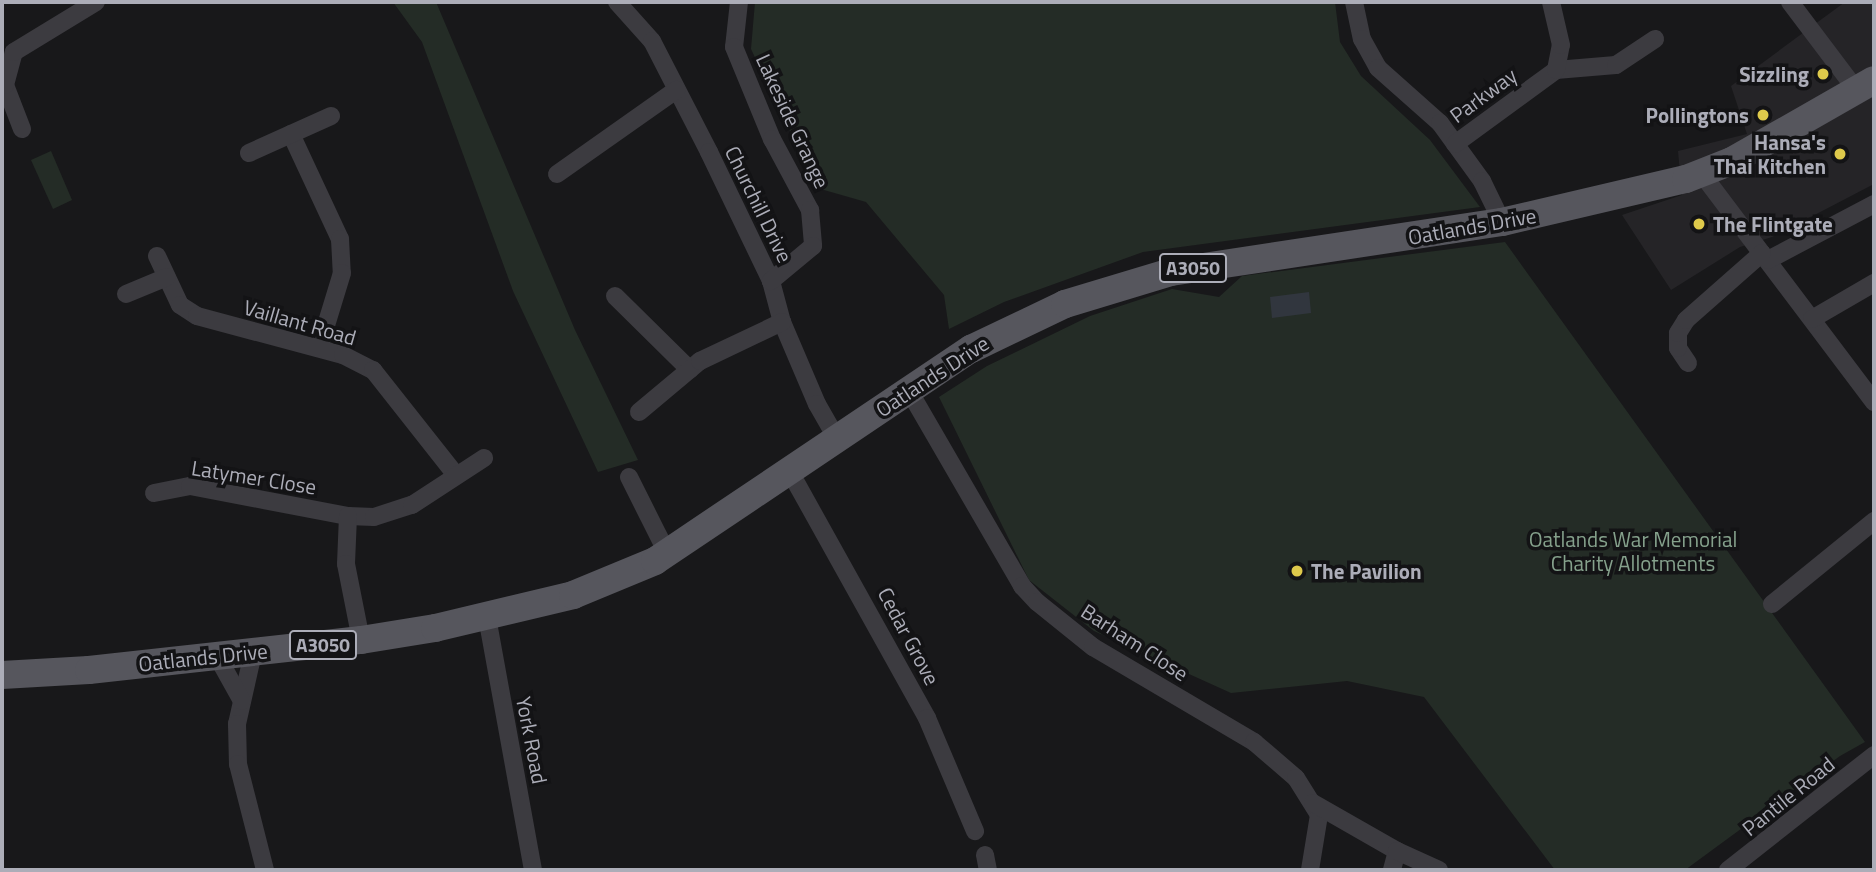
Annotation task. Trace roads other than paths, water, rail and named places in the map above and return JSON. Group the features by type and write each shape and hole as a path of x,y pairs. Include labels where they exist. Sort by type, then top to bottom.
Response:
{"main road":[{"name":"Oatlands Drive","path":"2,675 253,653 361,640 487,617 573,595 636,571 908,389 1003,331 1065,304 1131,282 1256,256 1502,222 1702,174 1866,85"}],"street":[{"path":"22,129 5,85 14,52 96,2"},
{"name":"Churchill Drive","path":"617,2 652,41 771,281 782,323 837,439"},
{"name":"Lakeside Grange","path":"739,2 734,47 772,139 810,210 813,246 771,281"},
{"path":"1354,2 1362,39 1378,68 1440,123 1455,144"},
{"path":"1551,2 1562,44 1556,71 1616,65 1655,39"},
{"path":"1790,2 1866,85"},
{"name":"Parkway","path":"1502,222 1482,181 1455,144 1556,71"},
{"path":"557,174 676,90"},
{"path":"249,153 331,116"},
{"path":"291,134 340,239 342,273 318,348"},
{"path":"1702,174 1874,402"},
{"path":"1688,363 1678,348 1678,333 1686,320 1765,257 1874,204"},
{"name":"Vaillant Road","path":"157,256 180,305 197,316 318,348 373,370 454,474"},
{"path":"126,294 167,277"},
{"path":"1812,319 1874,283"},
{"path":"615,296 690,370"},
{"path":"639,412 690,370 731,345 782,323"},
{"name":"Barham Close","path":"908,389 1021,586 1093,647 1254,742 1296,778 1313,803 1321,823 1310,870"},
{"path":"361,640 346,564 348,516 374,517 412,505 454,474 484,458"},
{"name":"Cedar Grove","path":"789,470 927,718 975,831"},
{"path":"629,477 667,552"},
{"name":"Latymer Close","path":"154,493 190,486 348,516"},
{"path":"1772,604 1874,521"},
{"name":"York Road","path":"487,617 533,870"},
{"path":"253,653 237,724 238,764 265,870"},
{"path":"217,656 242,701"},
{"name":"Pantile Road","path":"1728,870 1874,755"},
{"path":"1313,803 1439,870"},
{"path":"1392,870 1397,850"}],"place":[{"name":"Sizzling","path":"1823,74"},
{"name":"Pollingtons","path":"1763,115"},
{"name":"Hansa's Thai Kitchen","path":"1840,154"},
{"name":"The Flintgate","path":"1699,224"},
{"name":"The Pavilion","path":"1297,571"}],"park label":[{"name":"Oatlands War Memorial Charity Allotments","path":"1633,551"}]}
